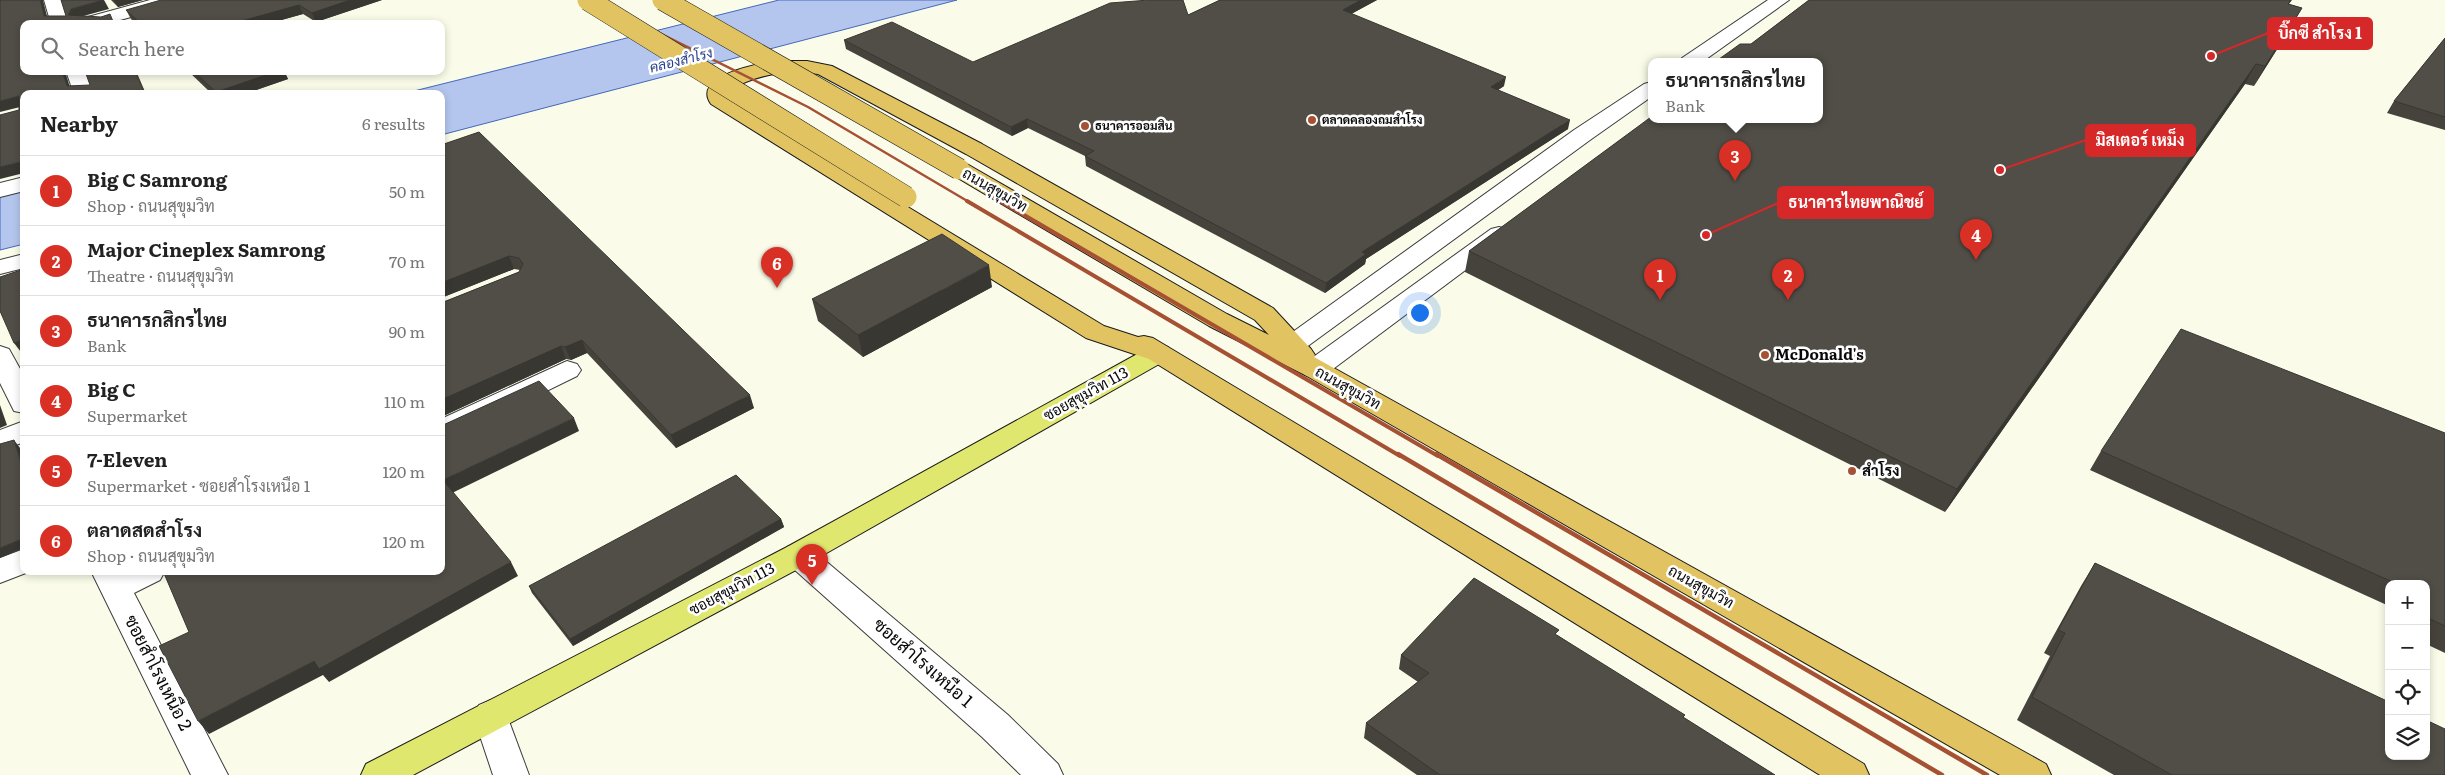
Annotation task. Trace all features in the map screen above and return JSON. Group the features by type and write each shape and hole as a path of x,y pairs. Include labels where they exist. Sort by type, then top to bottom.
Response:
{"highway":[{"path":"588,0 1159,353 1851,775"},
{"name":"ถนนสุขุมวิท","path":"663,0 1218,320 1315,369 2033,775"},
{"path":"1159,353 1095,332 718,100 719,87 748,73 762,70 810,66 824,70 974,148 1264,314 1315,369"}],"main road":[{"name":"ซอยสุขุมวิท 113","path":"379,775 798,554 1159,353"}],"street":[{"path":"53,0 60,20"},
{"path":"98,20 171,0"},
{"path":"1695,58 1780,0"},
{"path":"77,75 83,90"},
{"path":"1292,345 1574,141 1648,90"},
{"path":"0,190 20,185"},
{"path":"1315,369 1520,218"},
{"path":"0,267 20,261"},
{"path":"10,362 20,392"},
{"path":"445,429 567,370"},
{"path":"0,441 20,433"},
{"name":"ซอยสำโรงเหนือ 1","path":"798,554 995,726 1045,775"},
{"path":"0,571 20,563"},
{"path":"111,579 130,575"},
{"name":"ซอยสำโรงเหนือ 2","path":"111,579 210,775"},
{"path":"491,715 511,775"}],"water":[{"name":"คลองสำโรง","path":"779,0 957,0 445,134 445,90 418,90"},
{"path":"20,189 20,245 0,250 0,194"}],"building":[{"path":"0,0 40,0 44,16 66,16 61,0 103,0 71,9 68,15 101,17 110,14 112,20 20,20 20,75 63,75 67,86 90,85 86,75 137,75 143,90 20,90 20,162 0,167 0,115 19,110 19,96 0,101"},
{"path":"161,0 350,0 312,13 299,5 245,20 137,20 126,10"},
{"path":"1183,0 1188,15 1220,0 1361,0 1343,10 1506,77 1491,87 1570,120 1362,252 1366,254 1326,283 1085,156 1094,151 1027,119 1011,127 844,40 892,22 973,62 1110,3"},
{"path":"1809,0 2291,0 2288,4 2302,8 2265,66 2256,64 1957,489 1469,251 1648,119 1648,123 1823,123 1823,58 1721,58 1740,44 1751,44"},
{"path":"2445,38 2445,117 2394,101"},
{"path":"197,75 266,75 222,90 214,90"},
{"path":"479,132 750,395 671,435 582,340 565,347 561,346 445,398 445,301 519,272 523,264 519,258 509,256 445,281 445,144"},
{"path":"942,234 989,265 858,335 812,299"},
{"path":"20,270 20,341 14,343 0,311 0,277"},
{"path":"2181,329 2445,433 2445,626 2430,619 2430,580 2388,580 2101,451"},
{"path":"539,381 574,418 445,479 445,424"},
{"path":"14,440 20,459 20,540 0,548 0,444"},
{"path":"736,475 781,519 570,639 529,586"},
{"path":"445,482 511,562 319,669 314,661 198,721 159,646 189,632 165,575 445,575"},
{"path":"2095,563 2385,700 2385,760 2430,760 2430,722 2445,729 2445,775 2172,775 2032,697 2065,633 2058,630"},
{"path":"1474,578 1559,630 1555,634 1685,715 1683,717 1775,775 1440,775 1366,723 1429,673 1401,655"}],"railway":[{"path":"593,0 808,107 969,202"},
{"path":"682,0 779,68 1003,202"},
{"path":"967,201 1400,456"},
{"path":"1000,201 1438,456"},
{"path":"1398,454 1942,775"},
{"path":"1436,454 1987,775"}],"place":[{"name":"บิ๊กซี สำโรง 1","path":"2211,56"},
{"name":"ตลาดคลองถมสำโรง","path":"1312,120"},
{"name":"ธนาคารออมสิน","path":"1085,126"},
{"name":"มิสเตอร์ เหม็ง","path":"2000,170"},
{"name":"ธนาคารกสิกรไทย","path":"1735,181"},
{"name":"ธนาคารไทยพาณิชย์","path":"1706,235"},
{"name":"Big C","path":"1976,260"},
{"name":"ตลาดสดสำโรง","path":"777,288"},
{"name":"Big C Samrong","path":"1660,300"},
{"name":"Major Cineplex Samrong","path":"1788,300"},
{"name":"McDonald's","path":"1765,355"},
{"name":"สำโรง","path":"1852,471"},
{"name":"7-Eleven","path":"812,585"}]}
